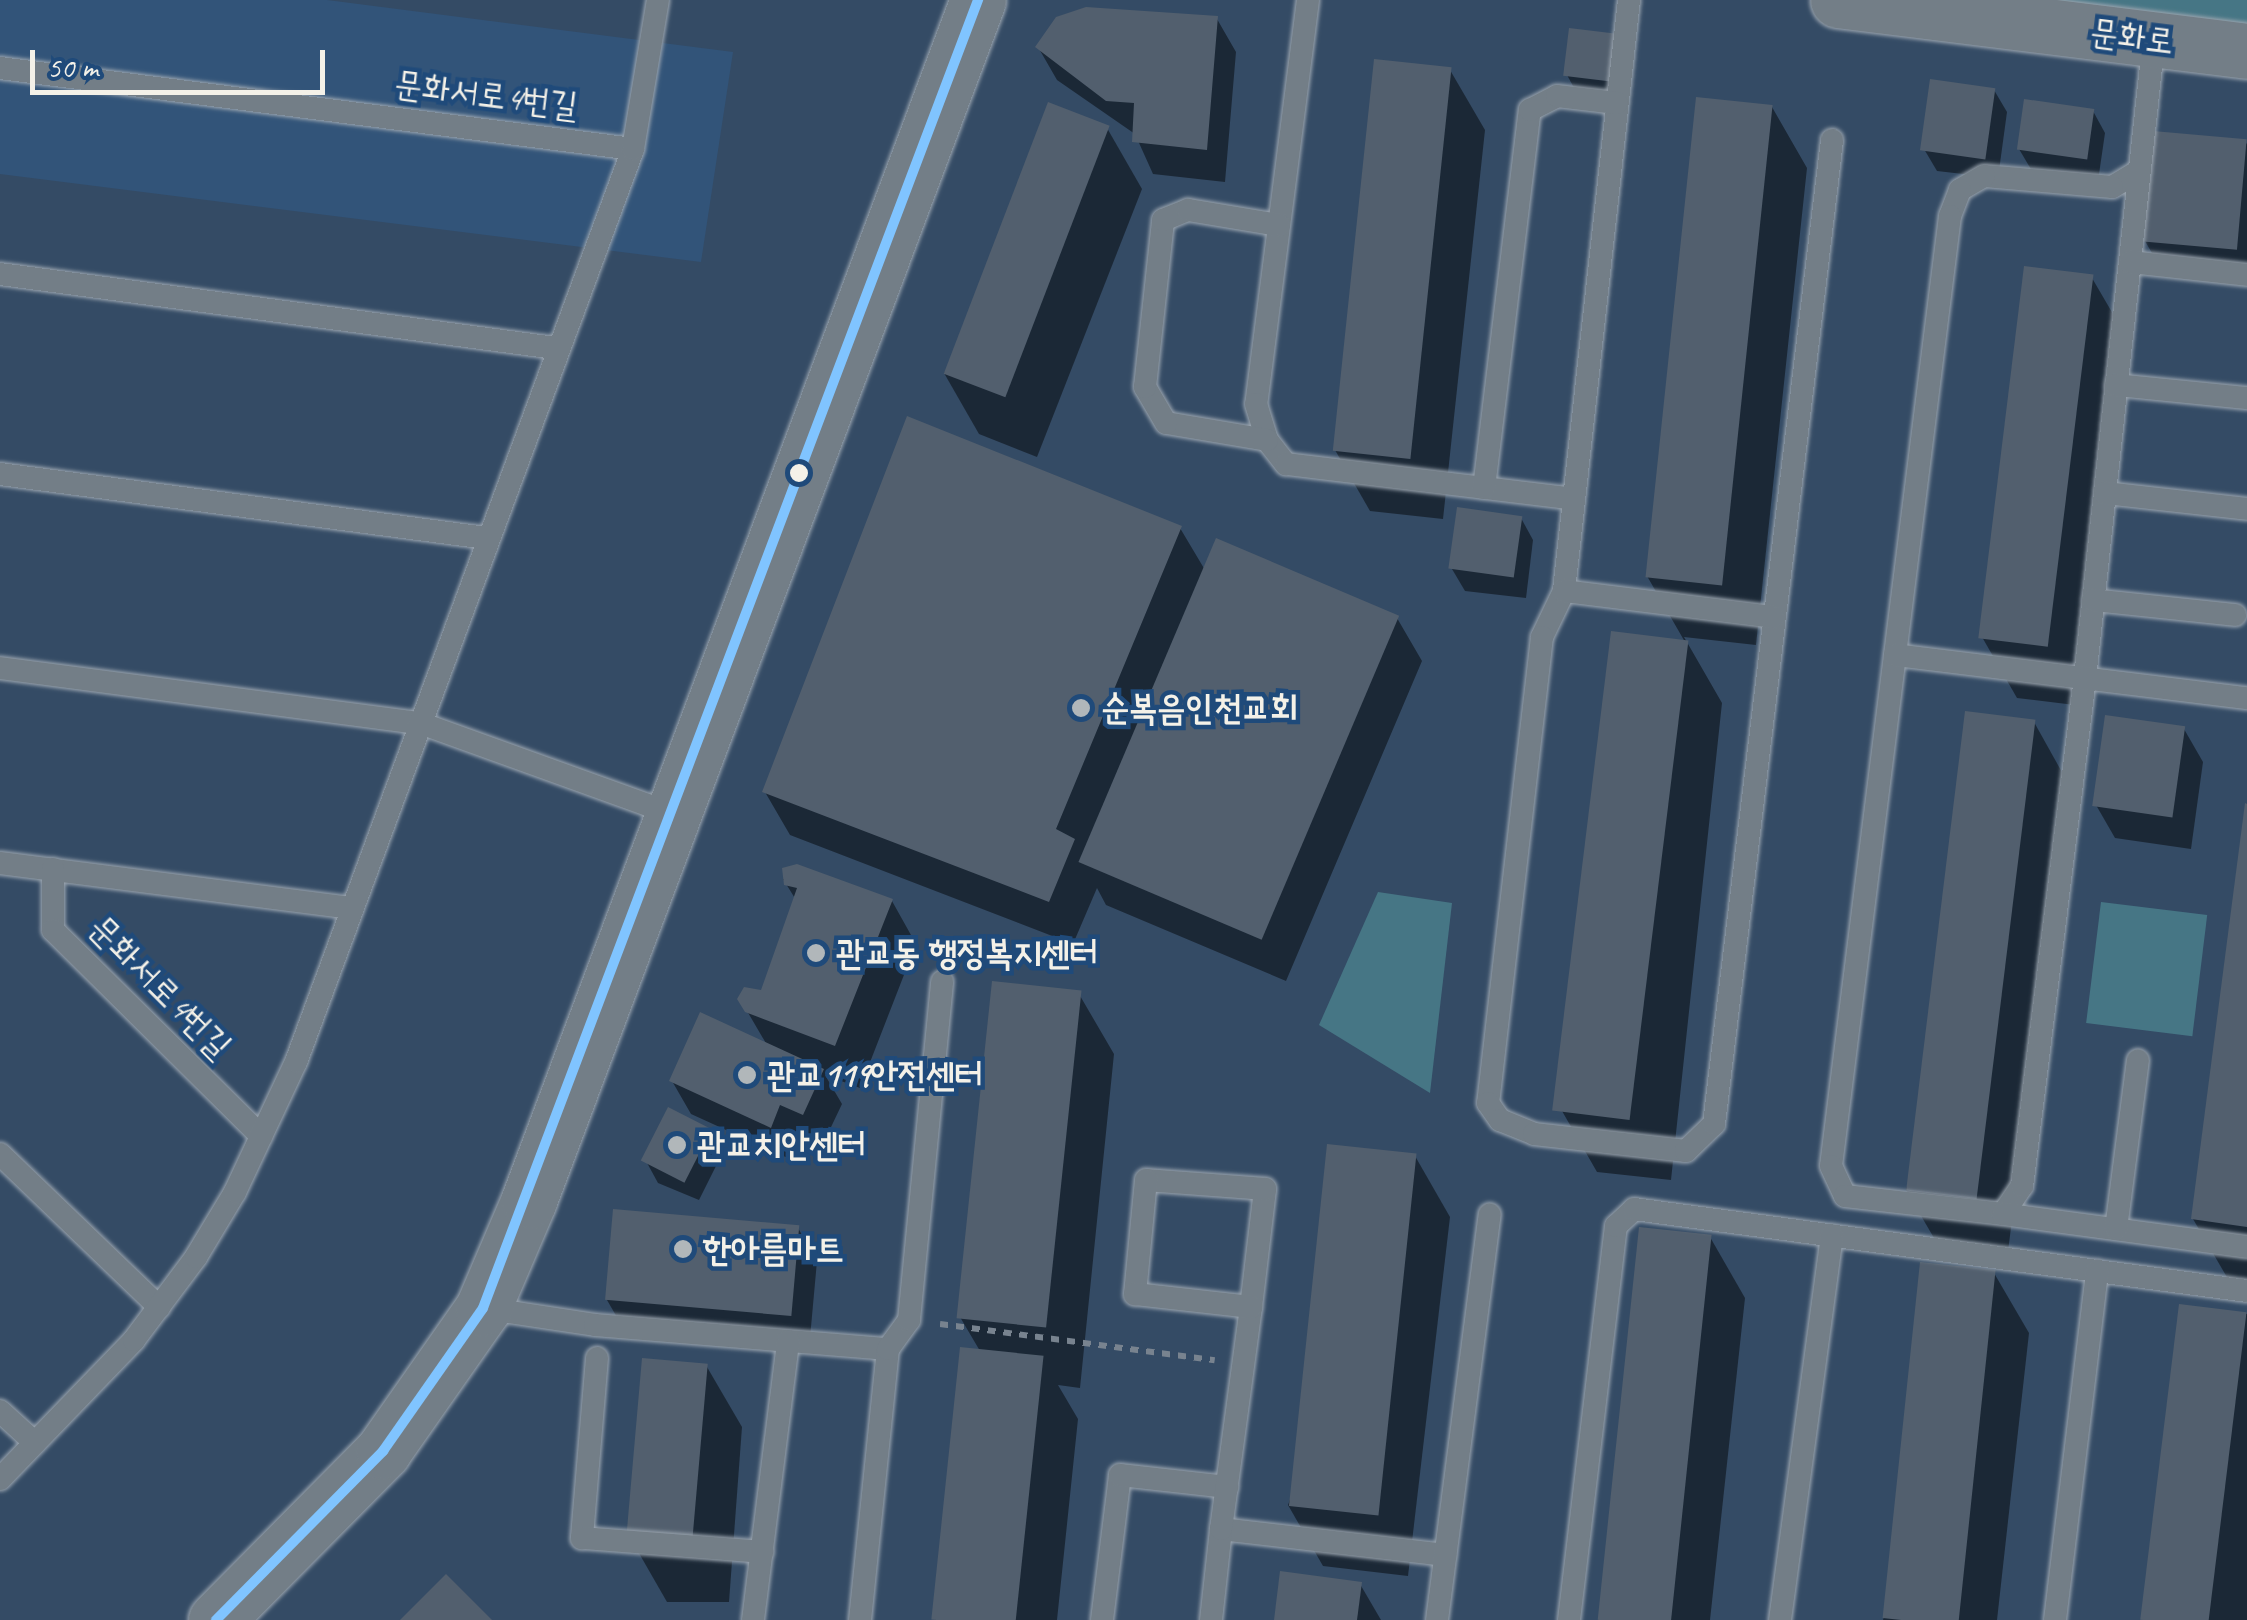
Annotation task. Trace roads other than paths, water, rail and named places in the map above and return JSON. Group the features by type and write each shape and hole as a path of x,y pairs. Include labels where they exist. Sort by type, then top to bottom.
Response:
{"main road":[{"path":"216,1620 383,1451 482,1308 673,814 978,0"},
{"name":"문화로","path":"1838,0 2247,51"}],"lane":[{"path":"0,1479 159,1306 235,1192 296,1062 555,348 633,149 658,0"},
{"path":"1308,0 1256,404 1266,440 1286,464 1574,499"},
{"path":"1629,0 1564,591 1542,637 1488,1103 1500,1120 1534,1134 1686,1151 1714,1124 1832,140"},
{"path":"2004,1214 2022,1186 2085,678 2154,40"},
{"name":"문화서로4번길","path":"0,68 633,149"},
{"path":"1484,488 1530,110 1557,96 1617,104"},
{"path":"2139,171 2112,188 1984,176 1960,190 1950,216 1831,1166 1845,1196 2247,1247"},
{"path":"1266,440 1166,424 1144,387 1163,220 1188,210 1280,225"},
{"path":"2130,262 2247,275"},
{"path":"0,274 555,348"},
{"path":"2116,384 2247,398"},
{"path":"0,474 487,538"},
{"path":"2105,493 2247,509"},
{"path":"1564,591 1773,617"},
{"path":"2093,600 2235,615"},
{"path":"1895,655 2247,698"},
{"path":"0,668 420,723 673,814"},
{"name":"문화서로4번길","path":"0,862 352,908"},
{"name":"문화서로4번길","path":"53,869 54,930 262,1136"},
{"path":"860,1620 888,1349 909,1320 942,982"},
{"path":"2116,1229 2138,1060"},
{"path":"0,1154 159,1306"},
{"path":"1212,1620 1226,1486 1251,1307 1265,1188 1146,1180 1135,1294 1251,1307"},
{"path":"1568,1620 1600,1342 1622,1214 1634,1208 2247,1292"},
{"path":"1437,1620 1490,1214"},
{"path":"1780,1620 1832,1236"},
{"path":"2055,1620 2097,1271"},
{"path":"482,1308 888,1349"},
{"path":"753,1620 788,1341"},
{"path":"597,1358 582,1538 762,1552"},
{"path":"0,1411 35,1443"},
{"path":"1102,1620 1120,1475 1226,1486"},
{"path":"1221,1529 1446,1555"}],"place":[{"name":"순복음인천교회","path":"1081,708"},
{"name":"관교동 행정복지센터","path":"816,953"},
{"name":"관교119안전센터","path":"747,1075"},
{"name":"관교치안센터","path":"677,1145"},
{"name":"한아름마트","path":"683,1249"}]}
